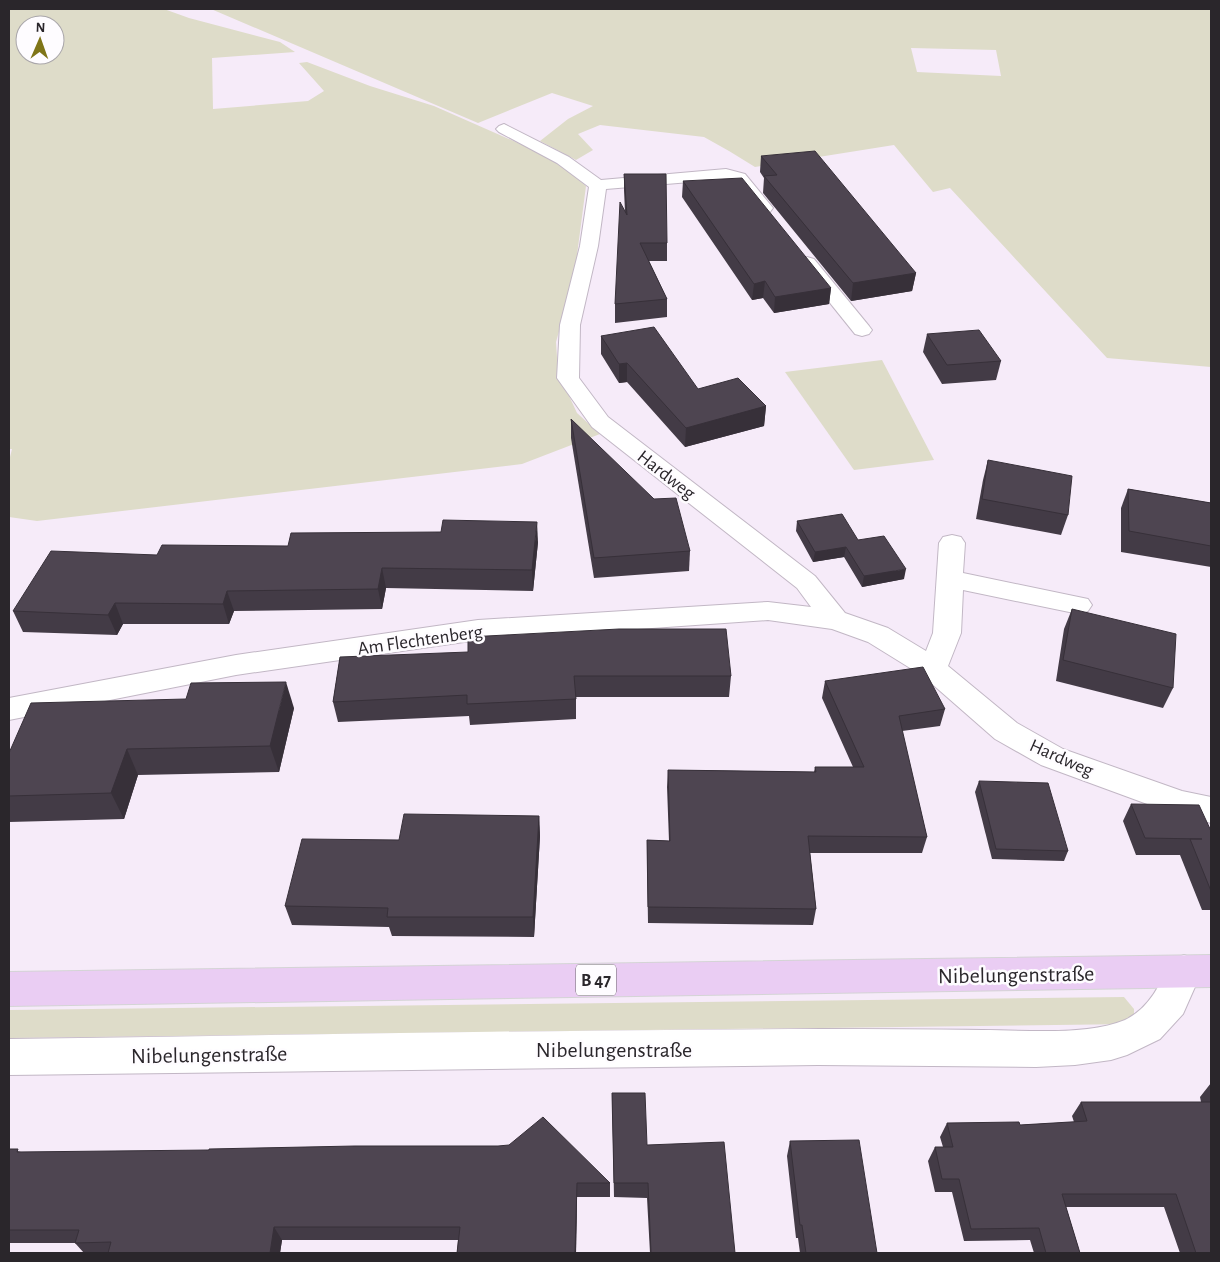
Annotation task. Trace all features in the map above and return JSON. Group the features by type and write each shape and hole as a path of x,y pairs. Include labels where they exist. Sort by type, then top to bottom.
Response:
{"main road":[{"name":"Nibelungenstraße","path":"9,989 1198,971"}],"street":[{"path":"504,129 564,160 598,185 726,174 739,177 776,223"},
{"name":"Hardweg","path":"598,185 589,246 570,325 568,378 600,422 806,582 835,620 878,636 933,670 1006,730 1052,757 1180,803 1211,810"},
{"path":"799,252 862,330"},
{"path":"933,670 947,633 952,542"},
{"path":"950,579 1079,605"},
{"name":"Am Flechtenberg","path":"9,709 236,665 478,630 768,612 835,620"},
{"name":"Nibelungenstraße","path":"9,1057 862,1047 1031,1049 1087,1046 1127,1037 1152,1024 1178,990 1198,971"}],"shaded area":[{"path":"9,9 164,9 189,18 280,42 295,52 212,58 213,109 308,101 324,91 299,63 307,62 370,86 434,106 550,157 586,186 574,278 556,342 558,372 577,413 600,434 522,464 37,521 9,517 9,461 12,449 9,449"},
{"path":"211,9 1211,9 1211,367 1107,358 950,188 933,192 894,145 755,167 704,137 600,125 578,134 593,150 576,160 540,141 568,119 593,106 552,93 478,123","holes":["911,48 996,50 1001,76 917,72"]},
{"path":"882,360 934,460 854,470 785,372"},
{"path":"1124,997 1134,1009 1134,1024 9,1038 9,1010"}],"building":[{"path":"815,151 916,273 853,283 764,176 777,175 761,156"},
{"path":"624,174 666,174 667,243 640,243 667,299 615,304 620,202 627,215"},
{"path":"742,178 831,288 775,297 765,281 754,284 683,181"},
{"path":"654,327 698,389 738,378 766,406 686,428 627,363 619,364 601,336"},
{"path":"979,330 1001,361 947,365 927,334"},
{"path":"571,419 654,499 676,498 690,551 594,558"},
{"path":"988,460 1072,476 1068,515 982,499"},
{"path":"1128,489 1211,503 1211,546 1129,531"},
{"path":"842,514 858,540 884,536 906,569 864,576 846,547 815,552 797,521"},
{"path":"443,520 537,522 532,570 382,568 378,589 227,591 223,604 115,603 108,615 13,611 51,551 157,555 162,545 288,546 291,533 441,532"},
{"path":"1072,609 1176,634 1173,688 1063,660"},
{"path":"619,629 726,629 731,676 574,676 576,699 467,704 467,695 333,702 340,657 468,652 468,637"},
{"path":"923,667 945,709 899,716 927,837 808,836 816,909 648,907 647,840 670,841 668,770 816,772 815,767 864,767 825,681"},
{"path":"286,682 270,746 127,749 111,793 9,796 9,753 31,703 186,699 191,683"},
{"path":"979,781 1048,783 1068,851 996,849"},
{"path":"1131,804 1199,805 1211,831 1211,891 1190,839 1202,839 1145,838"},
{"path":"404,814 539,816 533,917 387,917 388,908 285,906 302,839 399,840"},
{"path":"612,1093 645,1093 647,1145 724,1142 735,1253 651,1253 648,1183 614,1183"},
{"path":"1081,1102 1211,1102 1211,1253 1196,1253 1176,1194 1062,1194 1080,1253 1046,1253 1039,1228 971,1229 959,1179 942,1179 935,1147 953,1147 947,1123 1019,1122 1020,1125 1087,1121"},
{"path":"543,1117 610,1183 577,1183 575,1253 457,1253 460,1227 274,1227 270,1253 108,1253 111,1242 75,1243 79,1230 9,1230 9,1149 18,1149 17,1152 355,1146 498,1146 509,1145"},
{"path":"859,1140 877,1253 806,1253 802,1225 800,1225 790,1141"}]}
